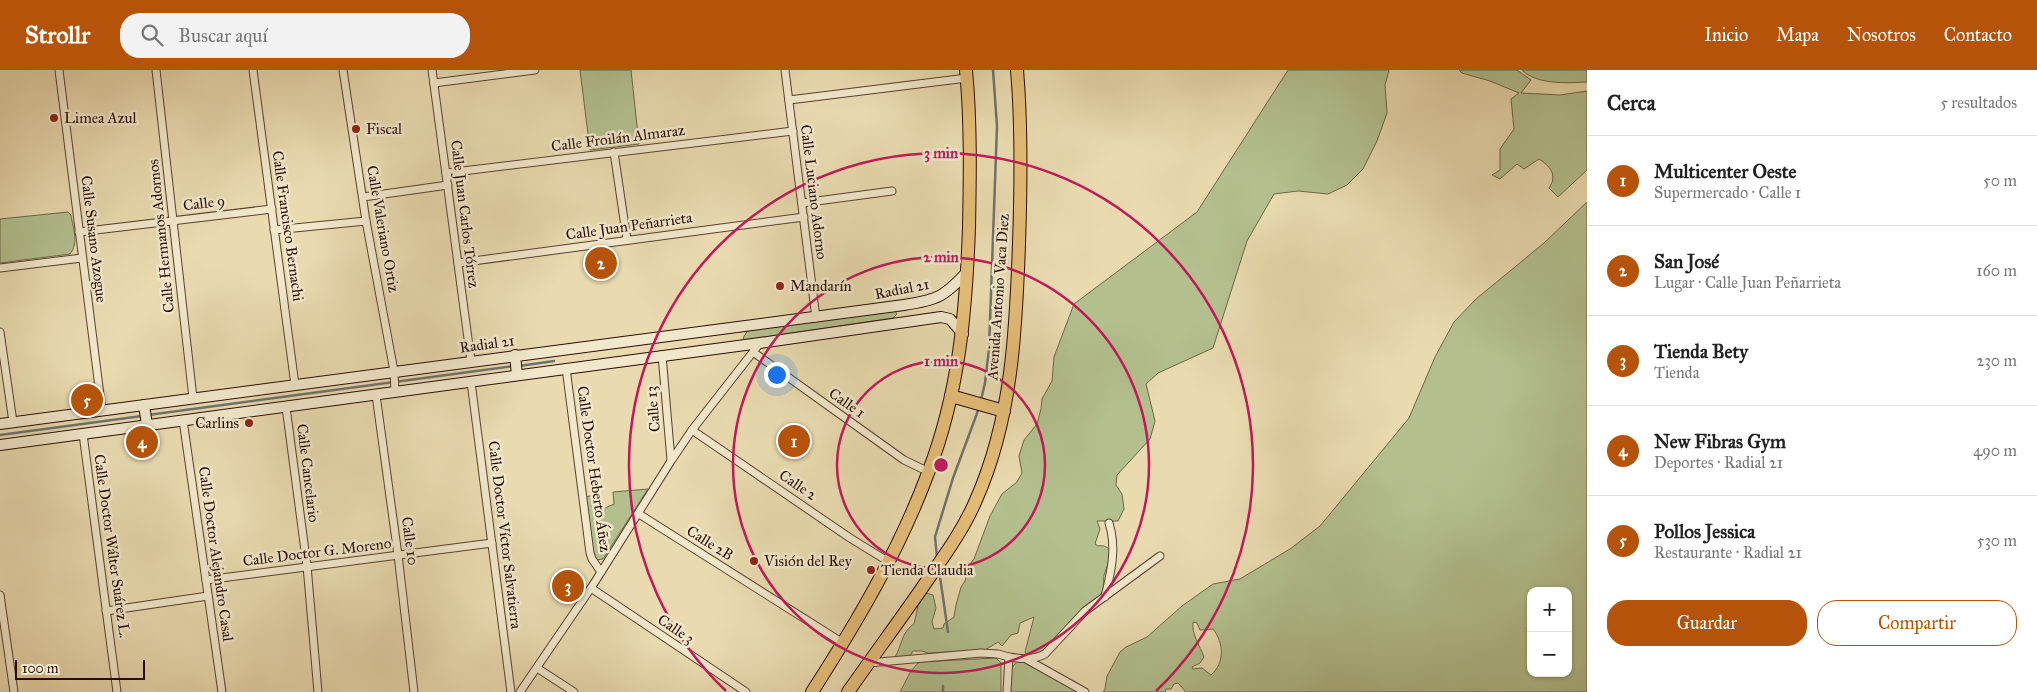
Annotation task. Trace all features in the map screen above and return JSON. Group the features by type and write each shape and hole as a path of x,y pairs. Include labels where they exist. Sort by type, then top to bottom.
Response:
{"highway":[{"name":"Avenida Antonio Vaca Diez","path":"848,692 958,536 976,500 992,456 1000,410 1013,357 1018,299 1021,150 1017,70"},
{"path":"812,692 843,643 889,562 929,472 951,396 962,334 967,272 970,174 967,74"},
{"path":"951,396 1000,410"}],"street":[{"name":"Calle Susano Azogue","path":"59,70 102,410"},
{"name":"Calle Hermanos Adornos","path":"156,70 193,398"},
{"name":"Calle Francisco Bernachi","path":"253,70 295,385"},
{"name":"Calle Valeriano Ortiz","path":"344,70 366,220 395,390"},
{"name":"Calle Juan Carlos Tórrez","path":"432,70 471,361"},
{"path":"434,83 534,70"},
{"name":"Calle Luciano Adorno","path":"785,70 816,318"},
{"path":"789,100 967,74"},
{"name":"Calle Froilán Almaraz","path":"446,173 793,131"},
{"path":"614,152 627,240"},
{"path":"363,197 448,185"},
{"path":"802,203 892,191"},
{"name":"Calle 9","path":"80,232 272,209"},
{"name":"Calle Juan Peñarrieta","path":"458,263 804,217"},
{"path":"274,230 366,220"},
{"path":"0,268 82,258"},
{"name":"Radial 21","path":"0,445 83,434 193,398 393,374 471,361 816,318 933,300 947,292 967,272"},
{"path":"904,305 905,321"},
{"name":"Radial 21","path":"0,424 102,410 184,420 376,395 395,390 471,382 517,373 760,343 941,316 950,319 962,334"},
{"path":"0,332 13,422"},
{"path":"520,692 591,588 671,460 760,343"},
{"name":"Calle 1","path":"753,352 904,460 929,472"},
{"name":"Calle 13","path":"662,356 671,460"},
{"path":"515,357 517,373"},
{"name":"Calle Doctor Heberto Áñez","path":"566,368 590,553 601,572"},
{"name":"Calle Doctor Víctor Salvatierra","path":"471,382 511,692"},
{"name":"Calle 10","path":"376,395 398,555 414,692"},
{"name":"Calle Cancelario","path":"286,407 306,566 318,692"},
{"name":"Calle Doctor Alejandro Casal","path":"184,420 222,692"},
{"name":"Calle 2","path":"692,430 850,538 889,562"},
{"name":"Calle Doctor Wálter Suárez L.","path":"83,434 116,692"},
{"name":"Calle 2B","path":"639,514 843,643"},
{"path":"1104,597 1113,553 1109,523"},
{"name":"Calle Doctor G. Moreno","path":"206,580 492,543"},
{"path":"868,663 927,656 981,653 1026,659 1037,658 1045,654 1086,611 1160,556"},
{"name":"Calle 3","path":"591,588 746,692"},
{"path":"0,595 14,692"},
{"path":"106,611 208,596"},
{"path":"1007,692 1009,657"},
{"path":"1026,659 1085,692"},
{"path":"537,668 574,692"}],"green space":[{"path":"580,70 631,70 639,144 590,150"},
{"path":"1288,70 1389,70 1385,85 1387,113 1377,141 1363,169 1347,185 1328,194 1298,191 1274,194 1247,241 1213,348 1158,373 1146,384 1155,421 1150,439 1117,475 1116,485 1122,494 1124,509 1118,521 1097,521 1100,529 1095,544 1110,550 1100,597 1083,608 1050,644 1034,654 1026,655 1025,652 1034,617 1020,623 1018,633 1011,635 1002,646 998,642 985,650 928,653 913,651 909,657 895,657 904,635 914,624 918,606 926,593 933,595 936,608 932,622 934,629 943,628 944,624 954,617 961,587 990,516 1002,494 1017,482 1022,473 1019,456 1024,440 1037,424 1042,399 1052,381 1054,357 1074,304 1197,212"},
{"path":"1459,70 1517,70 1531,80 1521,93 1560,95 1587,91 1587,170 1558,197 1549,188 1553,179 1552,171 1539,159 1524,169 1517,164 1500,179 1492,175 1500,170 1500,149 1514,129 1511,99 1519,93 1490,81 1462,73"},
{"path":"1522,70 1587,70 1587,82 1562,83 1544,81 1528,75"},
{"path":"1587,202 1587,692 1186,692 1178,683 1174,684 1171,689 1166,689 1165,692 1103,692 1107,676 1120,652 1126,647 1147,637 1182,606 1213,584 1240,579 1290,549 1320,526 1409,418 1435,357 1454,322 1476,299 1544,243","holes":["1193,622 1197,623 1200,630 1213,629 1221,647 1219,665 1211,675 1202,668 1193,669 1192,667 1200,663 1204,657 1193,626"]},
{"path":"68,212 71,215 75,235 73,250 70,254 0,263 0,219"},
{"path":"895,311 897,314 893,318 745,340 743,338 748,330"},
{"path":"648,489 603,559 594,559 585,497 595,495 598,507 605,508 614,504 613,492"},
{"path":"996,658 1001,663 1001,692 900,692 911,671 919,662"},
{"path":"1018,660 1025,662 1078,692 1010,692 1011,669"}],"waterway":[{"path":"981,400 989,349 997,126 993,70"},
{"path":"519,366 554,361"},
{"path":"148,415 514,366"},
{"path":"937,557 935,537 953,478 979,408"},
{"path":"0,435 142,416"},
{"path":"939,570 948,632"},
{"path":"943,686 943,692"}],"place":[{"name":"Limea Azul","path":"54,118"},
{"name":"Fiscal","path":"356,129"},
{"name":"San José","path":"601,263"},
{"name":"Mandarín","path":"780,286"},
{"name":"Pollos Jessica","path":"87,400"},
{"name":"Carlins","path":"249,423"},
{"name":"Multicenter Oeste","path":"794,441"},
{"name":"New Fibras Gym","path":"142,442"},
{"name":"Visión del Rey","path":"754,561"},
{"name":"Tienda Claudia","path":"871,570"},
{"name":"Tienda Bety","path":"568,586"}]}
